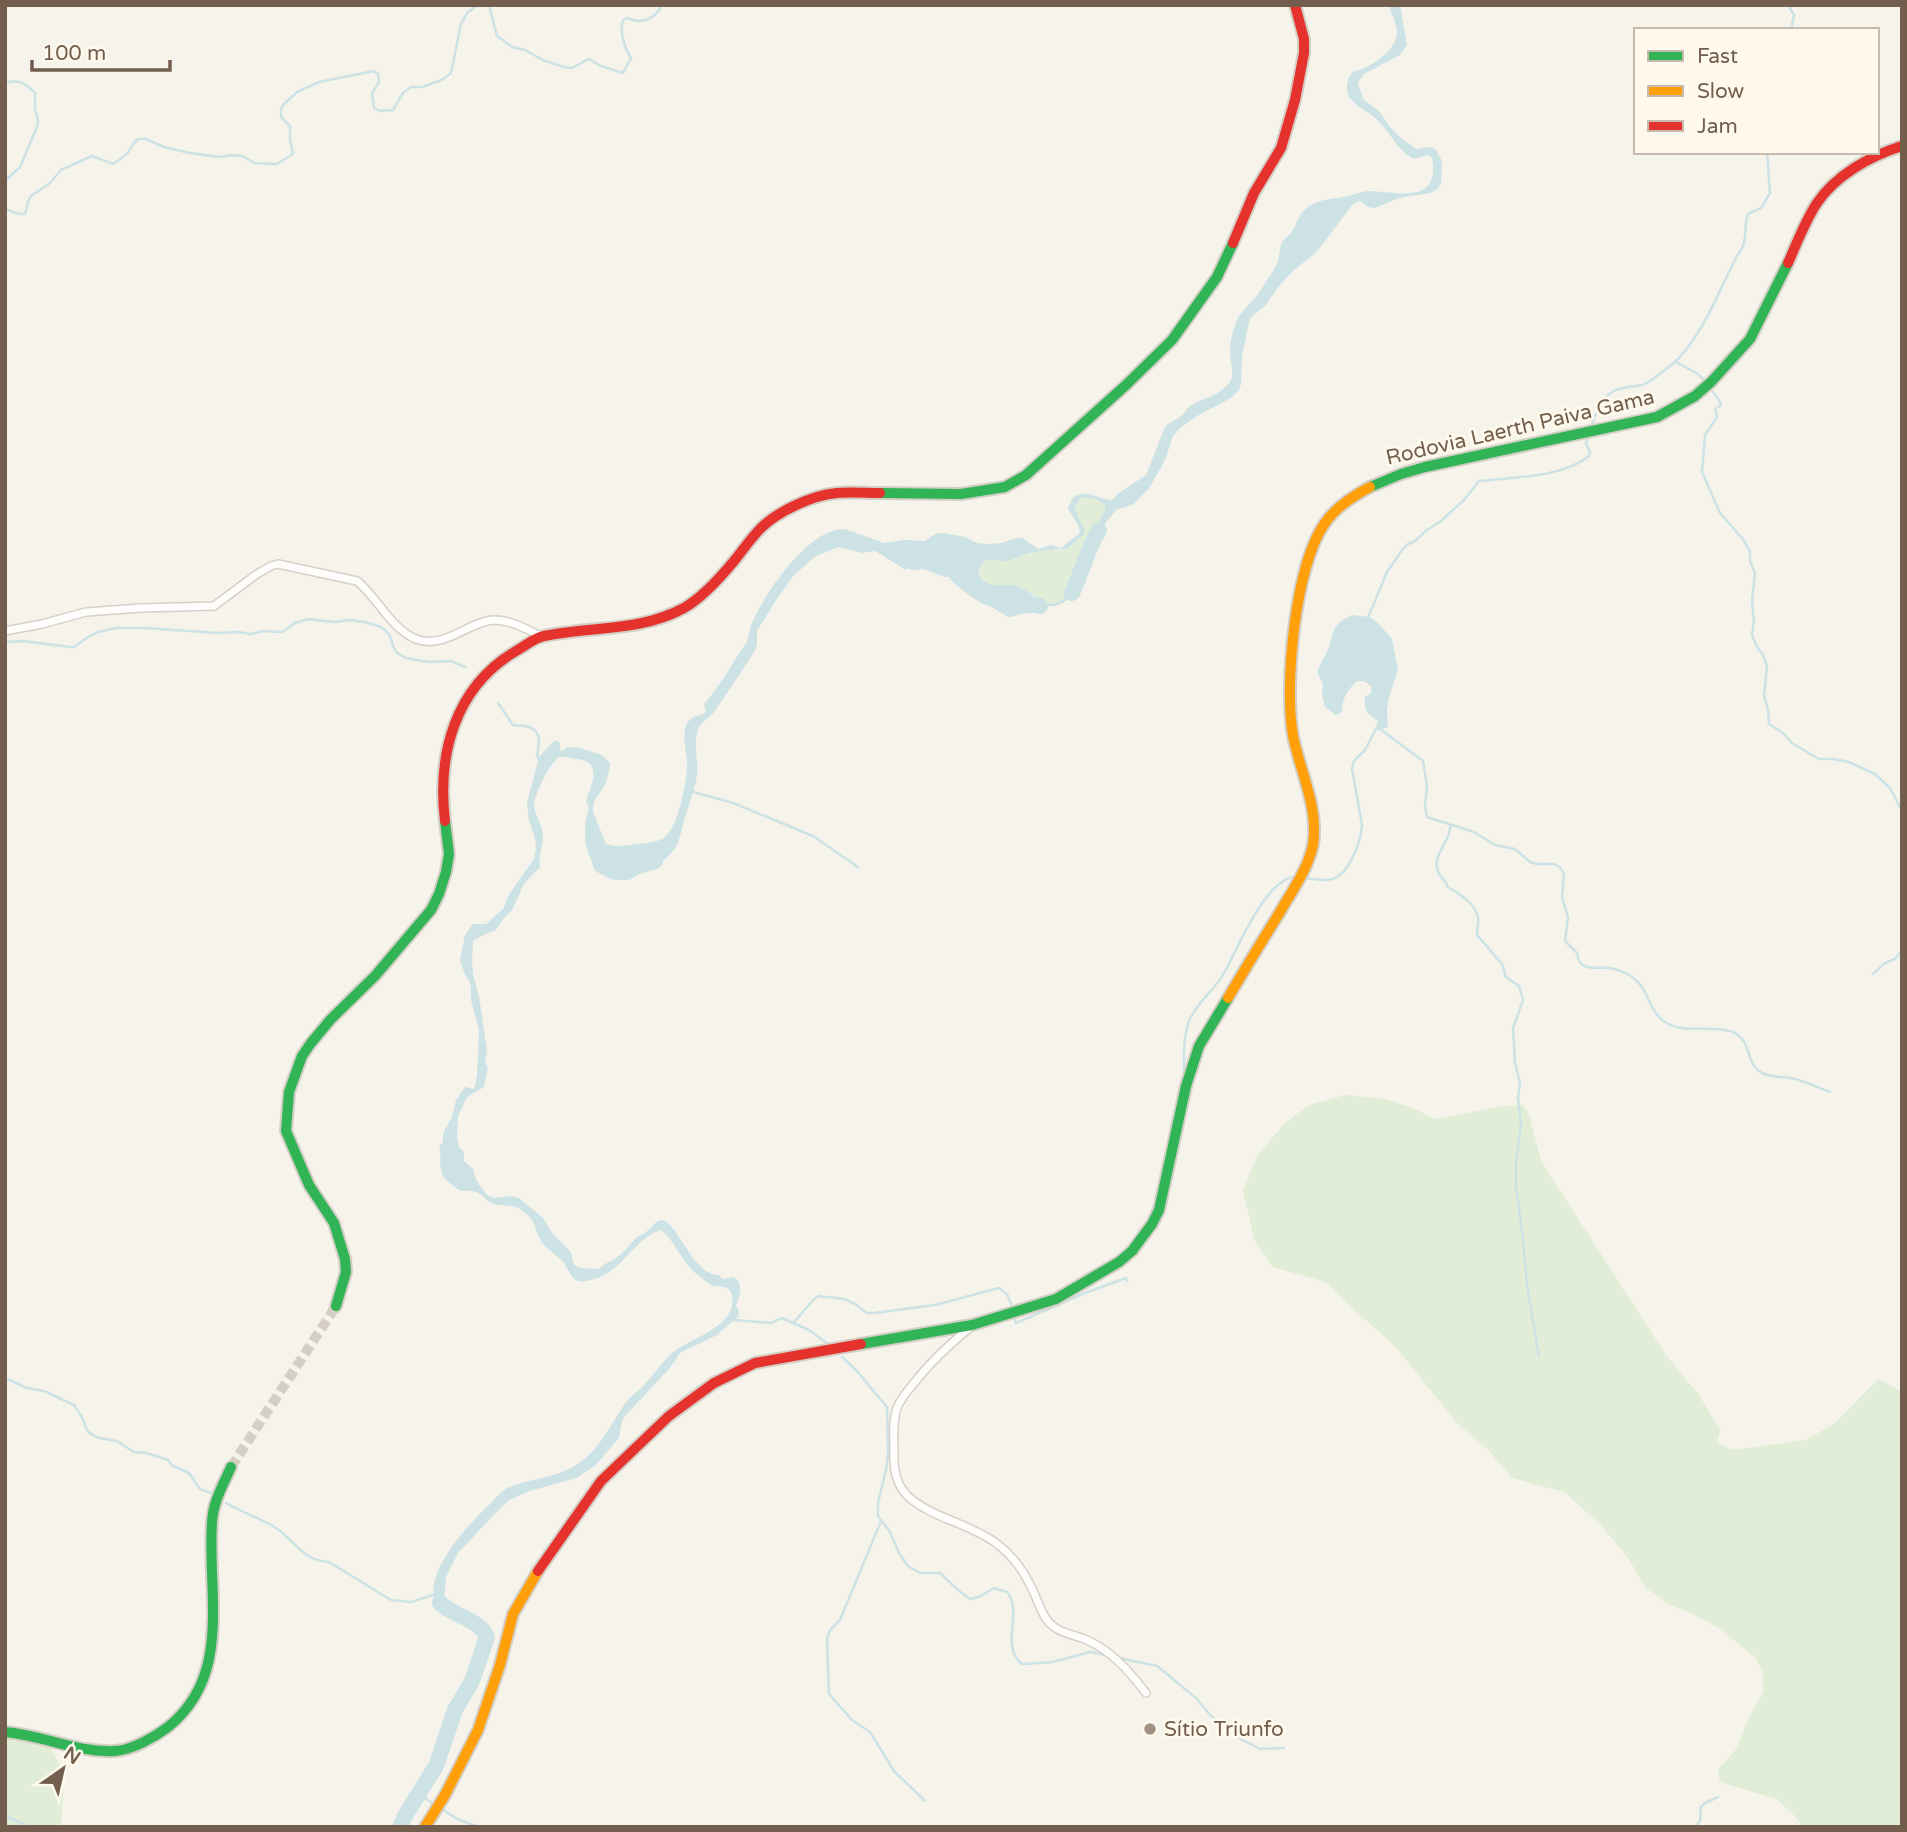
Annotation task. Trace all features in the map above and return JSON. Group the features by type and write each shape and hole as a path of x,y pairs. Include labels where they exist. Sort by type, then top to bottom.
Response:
{"main road":[{"path":"336,1306 346,1272 345,1259 334,1223 309,1185 286,1131 289,1092 302,1056 311,1043 390,959 431,910 443,882 450,854 442,796 449,738 456,719 484,675 509,655 541,636 640,625 684,608 698,599 726,571 768,522 807,500 836,493 961,494 1005,487 1026,475 1172,340 1217,278 1254,193 1280,148 1295,100 1304,39 1295,5"},
{"name":"Rodovia Laerth Paiva Gama","path":"1879,154 1902,146"},
{"name":"Rodovia Laerth Paiva Gama","path":"425,1827 457,1773 478,1730 500,1665 513,1614 529,1584 601,1481 669,1416 714,1383 755,1363 972,1325 1056,1298 1119,1262 1143,1237 1158,1210 1186,1086 1199,1046 1309,859 1313,814 1291,721 1291,670 1300,585 1312,546 1327,520 1338,508 1368,486 1389,477 1657,417 1686,402 1712,382 1750,339 1817,203 1857,165 1879,154"},
{"path":"5,1732 80,1749 119,1751 155,1737 174,1722 193,1700 208,1665 213,1643 212,1521 216,1501 231,1467"}],"street":[{"path":"5,631 86,612 214,606 257,574 278,564 357,581 398,627 419,640 439,640 492,620 517,625 541,636"},
{"path":"972,1325 932,1360 902,1398 897,1409 894,1419 893,1460 901,1489 923,1507 974,1529 998,1545 1021,1570 1050,1624 1103,1648 1119,1660 1146,1693"}],"green space":[{"path":"1080,499 1096,499 1105,505 1105,509 1089,538 1089,553 1083,570 1066,596 1059,601 1047,603 1018,586 994,585 983,580 980,570 985,560 1008,561 1029,553 1061,551 1077,541 1085,531 1074,507"},
{"path":"1345,1095 1386,1099 1435,1119 1523,1105 1529,1114 1541,1161 1666,1355 1699,1395 1721,1428 1717,1442 1732,1450 1806,1440 1835,1423 1878,1379 1902,1392 1902,1827 1803,1827 1776,1799 1720,1782 1718,1770 1736,1749 1763,1692 1763,1672 1756,1658 1720,1629 1670,1605 1646,1588 1628,1558 1600,1524 1564,1492 1512,1478 1489,1451 1457,1423 1394,1345 1326,1282 1272,1267 1254,1239 1243,1190 1257,1156 1284,1124 1309,1105"},
{"path":"5,1728 47,1743 57,1759 64,1780 61,1827 5,1827"}],"shaded area":[{"path":"1389,5 1400,5 1407,45 1400,55 1364,74 1358,85 1364,100 1380,112 1402,139 1416,149 1431,147 1436,150 1442,161 1441,184 1430,193 1399,198 1375,208 1360,201 1353,204 1319,249 1294,270 1265,306 1252,316 1242,356 1239,390 1231,398 1197,416 1173,436 1165,460 1150,487 1134,504 1116,510 1101,529 1092,545 1090,567 1070,598 1054,606 1018,605 1005,609 992,607 969,595 946,574 918,555 911,556 906,570 875,551 862,553 839,547 816,556 794,575 776,600 757,631 757,645 753,654 714,712 699,727 696,739 696,780 680,837 671,854 656,864 638,867 613,866 599,870 590,856 585,840 589,808 586,801 593,781 593,769 584,761 562,757 556,759 548,770 534,804 543,835 540,867 524,884 512,910 496,930 473,941 473,974 479,996 487,1051 485,1061 488,1068 484,1087 467,1097 458,1116 459,1147 464,1152 464,1161 473,1169 476,1180 487,1195 494,1198 519,1198 543,1218 553,1234 571,1252 574,1265 581,1268 599,1269 619,1256 656,1222 664,1221 671,1226 700,1266 723,1279 734,1277 737,1280 740,1287 736,1305 739,1316 717,1335 680,1353 669,1369 625,1416 619,1438 595,1466 576,1478 509,1500 490,1519 458,1553 446,1577 444,1600 458,1611 451,1616 445,1614 434,1601 433,1588 451,1548 471,1524 507,1488 562,1472 586,1458 599,1444 626,1402 667,1358 720,1324 728,1316 732,1306 729,1289 711,1285 692,1270 661,1230 642,1241 609,1272 598,1278 577,1281 563,1262 542,1243 533,1222 524,1212 513,1206 492,1203 474,1191 461,1191 443,1176 439,1146 443,1142 443,1133 452,1117 456,1100 465,1087 474,1089 477,1075 479,1030 471,1000 471,985 460,960 465,935 473,924 486,924 503,909 508,896 534,859 535,838 527,803 539,757 557,740 560,743 560,751 568,747 580,748 602,755 610,763 593,812 606,844 626,845 662,839 674,822 684,789 687,760 684,736 688,722 706,712 704,704 745,645 765,598 802,551 817,539 831,531 845,529 884,543 925,541 935,534 944,533 965,537 977,543 1002,543 1022,538 1039,549 1051,545 1061,548 1080,533 1068,509 1076,495 1087,494 1112,500 1146,475 1165,427 1189,407 1216,394 1230,382 1230,345 1237,320 1273,271 1282,243 1305,210 1318,202 1364,191 1414,192 1430,183 1433,173 1432,158 1427,155 1414,159 1408,155 1386,129 1353,101 1347,92 1352,72 1380,58 1395,40 1397,29","holes":["1080,499 1096,499 1105,505 1105,509 1089,539 1086,564 1066,596 1059,601 1047,603 1018,586 994,585 983,580 979,570 985,560 1008,561 1029,553 1067,549 1085,531 1074,507"]},
{"path":"1353,615 1369,617 1392,639 1398,670 1389,697 1388,727 1377,731 1378,721 1369,714 1365,705 1365,697 1371,693 1371,686 1364,681 1357,681 1346,695 1342,712 1336,715 1325,707 1323,684 1317,672 1336,627"}],"waterway":[{"path":"5,209 25,214 31,196 50,183 61,170 92,156 113,164 127,154 138,139 190,153 219,157 242,156 255,163 277,164 293,154 290,126 281,117 281,109 297,92 319,82 374,71 378,74 379,82 372,93 374,108 380,111 393,110 403,93 411,87 422,87 442,80 451,73 461,24 467,13 478,5"},
{"path":"489,5 497,36 512,47 564,67 572,68 589,59 623,73 631,58 623,40 623,20 627,18 643,21 656,14 662,5"},
{"path":"1788,5 1794,15 1791,28"},
{"path":"5,83 22,83 35,93 38,120 20,167 5,181"},
{"path":"1591,427 1602,402 1610,393 1642,385 1653,379 1679,358 1696,335 1743,246 1748,214 1761,208 1770,193 1767,154"},
{"path":"1676,362 1705,381"},
{"path":"1709,386 1721,403 1715,409 1717,417 1705,435 1702,472 1720,513 1750,551 1750,561 1755,573 1752,635 1767,666 1764,695 1769,724 1792,743 1819,759 1849,762 1875,774 1890,788 1902,811"},
{"path":"1367,620 1387,572 1403,549 1441,521 1465,499 1479,481 1565,469 1589,456 1586,444 1588,436"},
{"path":"1072,593 1099,530"},
{"path":"892,552 913,562 925,561 946,569"},
{"path":"991,597 1010,609 1040,606"},
{"path":"5,642 22,641 74,647 98,632 116,628 251,634 263,631 282,632 295,623 308,619 334,622 350,620 381,627 389,634 397,653 406,658 428,662 451,661 465,667"},
{"path":"498,703 513,725 531,728 537,733 537,755 540,762"},
{"path":"1303,878 1332,879 1344,871 1353,856 1362,825 1352,769 1354,761 1365,750 1378,725"},
{"path":"1380,729 1423,761 1427,787 1427,817 1474,832 1495,845 1515,849 1530,862 1560,867 1564,874 1562,897 1568,917 1565,941 1577,953 1581,964 1614,969 1633,978 1640,984 1654,1011 1673,1026 1733,1032 1743,1040 1759,1071 1771,1076 1795,1079 1830,1092"},
{"path":"690,791 733,803 813,836 858,867"},
{"path":"1450,824 1438,857 1438,871 1448,887 1477,912 1477,935 1502,964 1506,977 1519,986 1523,1000 1513,1028 1515,1063 1520,1083 1518,1098 1521,1125 1516,1187 1527,1285 1539,1356"},
{"path":"597,848 601,865 615,872 627,872 655,861"},
{"path":"1184,1075 1184,1048 1192,1014 1224,973 1263,901 1285,880 1296,877"},
{"path":"1873,974 1885,963 1895,959 1902,950"},
{"path":"1015,1320 1016,1323 1085,1293 1126,1278 1127,1281"},
{"path":"794,1322 819,1296 844,1299 867,1313 874,1313 935,1305 999,1288 1007,1294 1011,1304"},
{"path":"735,1320 771,1323 782,1318 809,1330 828,1344"},
{"path":"842,1357 887,1407 888,1454 878,1516 908,1566 920,1573 940,1573 970,1599 994,1588 1007,1592 1013,1609 1012,1648 1015,1657 1022,1664 1052,1662 1090,1652 1105,1655"},
{"path":"5,1378 27,1388 44,1391 74,1405 91,1434 117,1441 134,1452 168,1460 173,1466 189,1473 200,1489 211,1493"},
{"path":"226,1503 271,1525 304,1553 329,1562 391,1600 411,1602 433,1595"},
{"path":"881,1521 840,1620 830,1630 827,1638 829,1694 852,1720 870,1732 894,1771 925,1801"},
{"path":"400,1827 436,1766 455,1710 472,1681 487,1637 478,1626 440,1603"},
{"path":"1119,1658 1157,1666 1196,1698 1212,1717 1235,1736 1260,1749 1284,1748"},
{"path":"418,1794 431,1802"},
{"path":"1695,1827 1700,1821 1701,1807 1718,1797"},
{"path":"442,1809 457,1819 479,1827"},
{"path":"5,1816 30,1827"}],"tunnel":[{"path":"231,1467 336,1306"}],"traffic: fast":[{"path":"880,493 961,494 1005,487 1026,475 1172,340 1217,277 1233,243"},
{"path":"1370,487 1425,467 1657,417 1695,396 1750,339 1788,263"},
{"path":"336,1306 346,1272 345,1259 334,1223 309,1185 286,1131 289,1092 302,1056 311,1043 331,1019 375,976 431,910 439,894 449,854 445,821"},
{"path":"861,1344 972,1325 1056,1299 1119,1262 1132,1251 1159,1210 1186,1086 1199,1046 1228,998"},
{"path":"5,1732 73,1747 115,1751 129,1748 163,1731 188,1706 202,1683 209,1658 213,1604 213,1515 231,1467"}],"traffic: slow":[{"path":"1228,998 1304,871 1311,854 1313,817 1293,736 1291,714 1294,626 1306,567 1325,523 1345,502 1370,487"},
{"path":"425,1827 445,1795 478,1730 500,1665 513,1614 538,1571"}],"traffic: jam":[{"path":"1233,243 1254,193 1281,148 1295,100 1304,53 1304,39 1295,5"},
{"path":"1788,263 1809,217 1825,193 1855,168 1902,146"},
{"path":"445,821 444,771 455,724 478,683 495,666 540,637 633,625 667,616 691,604 704,593 761,528 786,510 828,494 880,493"},
{"path":"538,1571 601,1481 669,1416 714,1383 755,1363 861,1344"}],"place":[{"name":"Sítio Triunfo","path":"1150,1729"}]}
